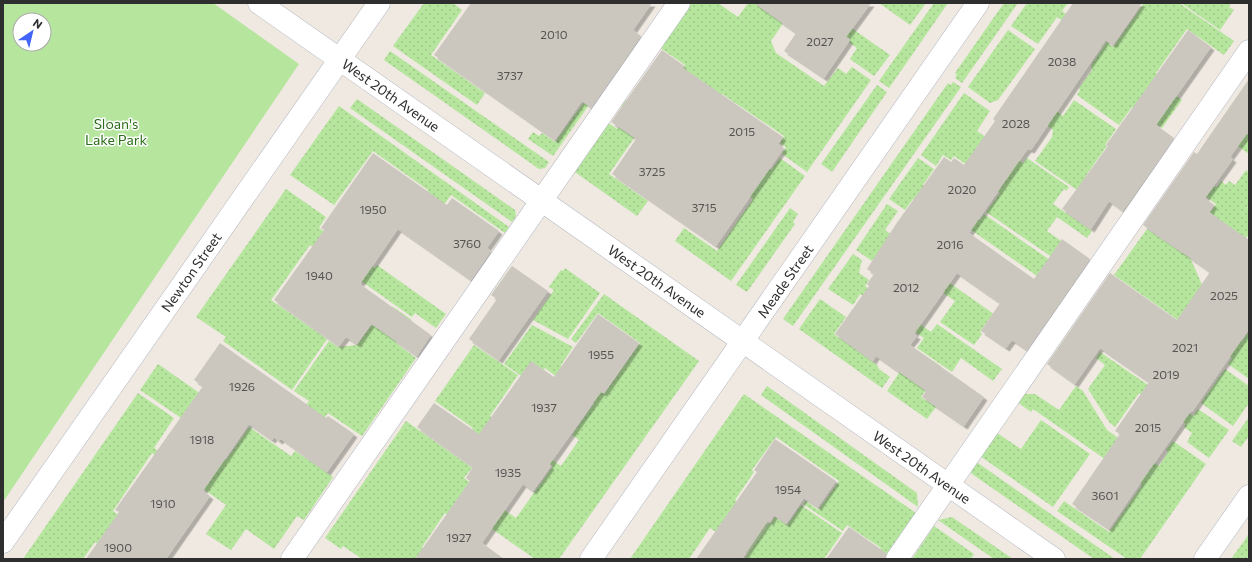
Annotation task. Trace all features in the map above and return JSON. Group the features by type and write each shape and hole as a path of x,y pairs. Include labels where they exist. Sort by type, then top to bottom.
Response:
{"street":[{"name":"West 20th Avenue","path":"259,3 1054,559"},
{"name":"Newton Street","path":"3,542 379,3"},
{"path":"292,559 679,3"},
{"name":"Meade Street","path":"591,559 978,3"},
{"path":"897,559 1249,51"},
{"path":"1205,559 1249,496"}],"green space":[{"name":"Sloan's Lake Park","path":"3,3 213,3 299,64 3,502"},
{"path":"424,3 453,3 462,10 431,55 485,93 477,105 393,46"},
{"path":"690,3 718,3 738,17 748,3 772,3 789,15 771,41 776,53 824,86 838,68 846,74 852,67 871,80 807,172 782,154 786,147 780,143 784,136 722,94 711,110 673,83 685,65 659,47"},
{"path":"879,3 926,3 910,25"},
{"path":"934,3 948,3 889,88 879,81"},
{"path":"1004,3 1018,3 962,83 955,78 957,75 955,73"},
{"path":"1027,3 1068,3 1062,11 1106,41 1101,48 1057,17 1038,44 1011,26"},
{"path":"1144,3 1179,3 1234,41 1224,55 1187,29 1156,73 1180,91 1176,96 1182,100 1162,128 1132,107 1119,125 1077,95 1080,90 1079,88 1092,70 1091,65 1107,42 1113,47"},
{"path":"1181,3 1231,3 1229,7 1234,10 1220,30"},
{"path":"820,6 890,55 874,76 850,59 857,48 849,42 850,39 815,14"},
{"path":"1008,30 1035,49 998,100 990,103 968,87"},
{"path":"390,51 549,162 545,168 539,169 384,60"},
{"path":"953,82 961,87 793,326 783,319 948,83 951,85"},
{"path":"877,85 887,92 832,172 821,164"},
{"path":"964,93 990,111 977,131 1023,163 1027,158 1069,187 1066,191 1064,189 1053,204 1092,231 1087,238 1057,217 1047,231 1085,258 1075,273 986,212 1000,193 991,187 993,183 954,156 951,160 943,155 936,166 921,155"},
{"path":"357,99 515,210 516,216 512,222 350,108"},
{"path":"626,100 650,116 746,152 771,170 780,158 805,176 731,281 675,241 684,228 717,251 753,199 621,106"},
{"path":"1074,100 1116,129 1105,145 1107,146 1087,174 1080,192 1035,161 1052,137 1053,130 1041,121 1051,107 1063,116"},
{"path":"584,102 589,105 553,156 528,139 533,132 539,136 542,133 555,142"},
{"path":"339,106 509,227 505,233 451,195 438,213 420,201 428,190 373,151 334,205 290,175"},
{"path":"1226,120 1247,135 1249,133 1249,154 1218,132"},
{"path":"607,122 617,129 622,123 637,134 609,174 648,201 637,216 572,170"},
{"path":"918,158 934,169 923,185 969,217 971,213 980,220 984,214 1074,277 1063,294 964,225 913,199 905,210 889,199"},
{"path":"1246,170 1249,173 1249,205 1247,208 1249,210 1249,237 1247,236 1229,262 1193,237 1216,204 1206,197 1214,186 1217,187 1221,181 1226,185 1229,181 1235,185"},
{"path":"286,189 326,217 319,228 375,268 377,265 446,314 436,328 415,313 412,317 310,245 271,300 327,339 292,390 223,341 226,337 196,317"},
{"path":"887,204 898,211 885,230 931,262 927,267 1028,338 1018,335 991,316 980,332 982,334 974,345 940,322 955,301 943,293 945,290 889,251 882,262 875,257 872,261 856,250"},
{"path":"790,208 798,214 793,222 795,224 747,292 736,285"},
{"path":"1147,229 1182,253 1186,248 1203,287 1190,305 1242,341 1249,331 1249,379 1228,364 1232,358 1114,275"},
{"path":"853,254 862,260 859,273 869,280 865,286 931,332 937,324 1002,369 993,381 961,358 952,372 917,348 924,338 860,294 853,305 828,289"},
{"path":"565,268 600,293 568,339 533,320 554,290 549,287 561,270 563,271"},
{"path":"604,294 699,361 559,559 535,559 459,506 472,488 516,518 553,466 509,435 512,432 561,466 579,440 572,435 594,403 591,401 599,391 604,394 640,343 598,313 576,343 571,339"},
{"path":"820,299 846,317 834,334 877,365 879,369 890,377 882,388 799,329"},
{"path":"393,307 412,320 396,343 416,358 362,436 328,413 301,452 283,439 309,401 294,391 329,341 338,347 357,345 374,322 380,326"},
{"path":"532,325 573,347 561,365 561,380 545,368 533,384 504,364"},
{"path":"474,345 518,375 490,416 510,430 455,454 473,428 435,401"},
{"path":"915,349 942,367 921,397 936,407 927,419 887,391"},
{"path":"1100,352 1193,416 1198,409 1229,430 1209,458 1187,442 1192,433 1184,427 1186,424 1139,393 1115,427 1109,422 1088,389 1105,365 1096,358"},
{"path":"158,364 201,394 184,420 140,390"},
{"path":"1225,369 1249,386 1249,403 1233,426 1201,403"},
{"path":"767,386 917,493 918,507 761,395"},
{"path":"1076,386 1083,391 1107,430 1159,466 1168,452 1166,450 1173,441 1206,464 1140,559 1127,559 1057,511 1064,501 1109,532 1142,485 1033,409 1031,412 1016,401 1021,394 1035,394 1059,410"},
{"path":"138,393 174,418 154,448 194,475 191,480 152,453 113,511 125,520 101,546 95,542 83,559 23,559"},
{"path":"744,394 916,513 886,555 879,551 881,548 847,525 843,531 803,504 806,501 818,510 839,481 776,437 752,470 754,472 735,500 768,523 747,553 710,528 689,559 630,559"},
{"path":"1249,417 1249,436 1241,447 1232,441"},
{"path":"1041,420 1090,454 1053,507 977,454 994,431 1021,449"},
{"path":"406,421 472,468 464,478 472,484 449,516 445,513 422,547 424,549 417,559 362,559 343,546 341,549 325,538"},
{"path":"249,427 291,456 295,451 333,477 304,520 297,516 274,549 246,529 231,550 206,534 226,505 192,481 213,451 226,460"},
{"path":"975,461 1115,559 1094,559 972,474 969,468"},
{"path":"801,505 842,533 824,559 744,559 769,523 770,524 775,517 787,525"},
{"path":"952,517 1013,559 994,559 938,520"},
{"path":"934,526 974,554 971,559 912,559"},
{"path":"1249,534 1249,555 1246,559 1231,559"}],"building":[{"path":"471,3 652,3 633,30 641,36 591,108 582,101 555,140 434,55"},
{"path":"754,3 871,3 846,37 850,40 824,78 784,51 796,33"},
{"path":"1073,3 1142,3 1113,45 1106,40 1031,150 1028,149 1024,154 969,233 1034,279 1062,239 1090,259 1027,350 1012,340 1006,348 981,331 1000,303 957,273 914,334 917,336 910,345 984,397 964,426 922,397 926,391 876,356 873,361 835,334 869,286 867,284 874,274 867,269 896,224 944,157 951,162 954,158 964,165 995,121 993,119"},
{"path":"1188,30 1211,47 1156,125 1174,138 1123,211 1109,201 1091,229 1062,209 1108,146 1106,145"},
{"path":"662,50 683,65 682,67 783,137 778,144 784,148 716,246 612,174 636,139 611,122"},
{"path":"1249,79 1249,131 1230,157 1233,159 1205,198 1214,205 1209,212 1249,240 1249,329 1109,529 1072,504 1120,434 1115,431 1149,382 1100,348 1075,384 1047,364 1110,273 1177,320 1210,272 1143,225 1194,152 1197,154"},
{"path":"373,153 447,205 452,198 499,231 487,248 491,251 471,280 398,229 360,284 431,335 417,356 371,324 357,344 346,337 339,346 274,300 324,230 321,228"},
{"path":"512,266 548,291 499,360 469,339 497,299 491,295"},
{"path":"598,314 639,343 604,393 601,392 549,465 551,466 533,491 523,484 482,543 504,559 415,559 470,481 466,478 473,467 417,427 434,403 479,434 531,361 554,377"},
{"path":"220,343 326,418 328,416 354,434 327,472 281,439 279,441 274,437 272,440 249,424 203,491 210,496 166,559 86,559 119,512 115,510 203,386 194,380"},
{"path":"775,439 836,481 818,507 804,498 786,524 774,515 770,522 768,521 742,559 696,559 757,472 754,470"},
{"path":"849,527 886,553 885,559 826,559"}]}
